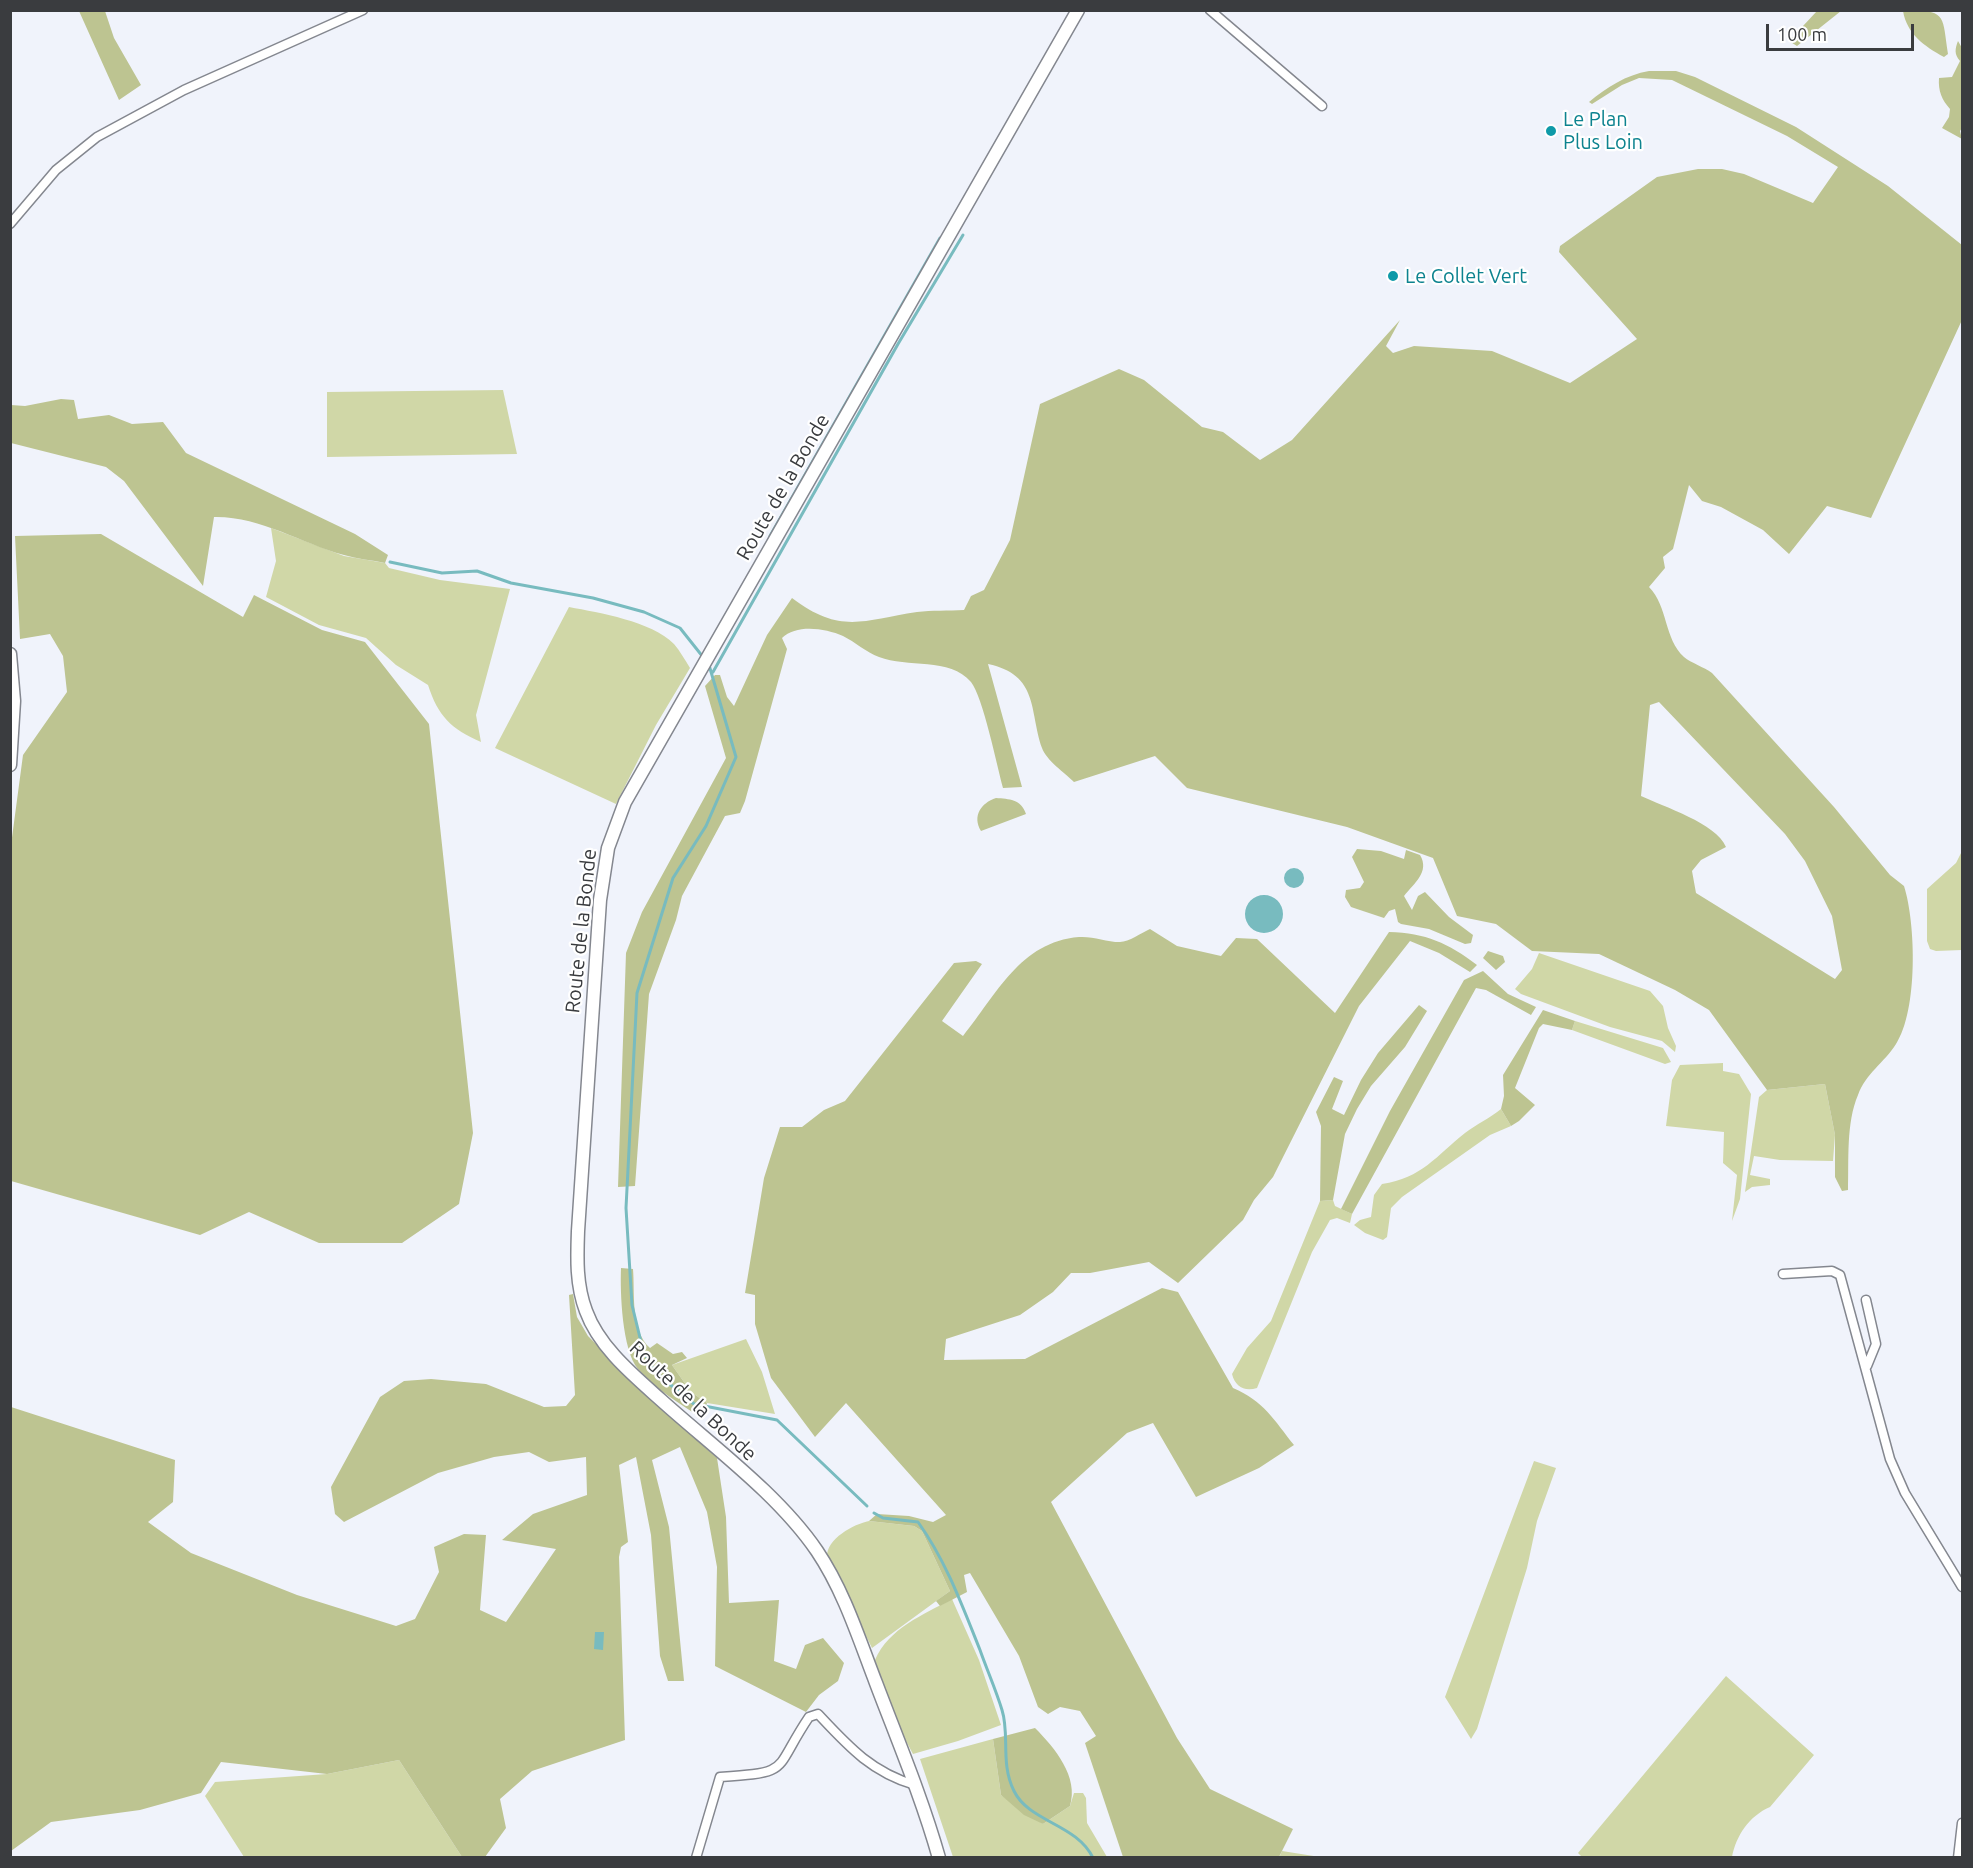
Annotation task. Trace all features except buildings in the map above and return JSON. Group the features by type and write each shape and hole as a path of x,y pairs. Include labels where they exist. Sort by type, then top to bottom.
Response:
{"main road":[{"name":"Route de la Bonde","path":"939,1857 915,1785 837,1587 817,1551 790,1517 634,1376 607,1346 586,1313 579,1285 578,1231 599,912 608,848 625,802 1078,10"},
{"path":"10,654 14,701 10,765"}],"street":[{"path":"10,224 56,170 97,137 248,60 363,10"},
{"path":"1210,10 1322,106"},
{"path":"1783,1274 1832,1271 1840,1275 1867,1366 1880,1426 1901,1485 1962,1587"},
{"path":"1866,1300 1876,1344 1867,1366"},
{"path":"696,1857 720,1777 760,1775 775,1771 787,1757 810,1717 818,1713 868,1764 893,1778 915,1785"},
{"path":"1958,1857 1962,1823"}],"green space":[{"path":"79,11 105,11 114,38 141,85 119,100"},
{"path":"1817,11 1841,11 1797,46 1789,41"},
{"path":"1903,11 1928,12 1940,17 1945,30 1948,54 1944,57 1912,33"},
{"path":"1958,41 1962,48 1962,128 1960,131 1962,139 1942,128 1949,117 1950,109 1939,87 1939,78 1952,77 1960,61 1956,51"},
{"path":"1649,71 1676,71 1695,77 1796,127 1888,186 1962,245 1962,320 1871,518 1827,506 1789,554 1763,530 1721,507 1702,501 1689,485 1673,549 1663,557 1665,568 1649,587 1660,603 1669,632 1678,650 1684,657 1712,673 1834,807 1890,875 1904,886 1913,944 1908,1010 1896,1044 1861,1087 1854,1106 1849,1142 1848,1190 1842,1191 1835,1177 1835,1135 1825,1084 1767,1090 1709,1010 1675,990 1599,954 1532,951 1496,924 1457,916 1433,858 1347,827 1187,788 1155,756 1074,782 1044,753 1033,708 1024,685 1016,676 1004,669 988,664 1022,787 1003,788 976,690 962,674 940,666 879,657 843,636 811,629 795,631 782,638 787,649 745,801 740,813 725,816 682,896 676,920 649,994 635,1186 618,1187 626,953 642,912 726,758 705,686 715,675 720,675 727,697 734,706 767,635 792,598 809,610 825,617 853,622 923,611 964,610 971,596 984,590 1010,540 1040,404 1119,369 1144,380 1202,427 1223,432 1260,460 1292,440 1400,320 1386,346 1393,353 1414,346 1492,351 1570,383 1637,339 1559,252 1560,246 1657,177 1698,169 1722,169 1744,174 1813,203 1838,167 1787,136 1672,80 1639,78 1622,85 1592,104 1589,102 1617,82","holes":["1659,702 1785,834 1805,861 1832,916 1842,970 1835,979 1696,893 1692,871 1701,860 1726,847 1712,830 1701,823 1641,796 1650,705"]},
{"path":"503,390 517,454 327,457 327,392"},
{"path":"61,399 74,400 78,419 109,415 132,424 163,422 186,453 355,534 388,555 385,563 354,558 328,550 264,525 214,517 203,586 124,481 106,467 11,443 11,405 25,406"},
{"path":"271,528 344,556 385,563 389,568 440,580 510,589 476,715 481,742 461,732 447,720 436,705 428,685 396,665 366,638 319,625 266,597 276,561"},
{"path":"101,534 243,617 254,595 322,630 365,642 429,724 473,1133 459,1204 402,1243 319,1243 249,1212 200,1235 11,1181 11,845 23,755 67,692 63,656 50,634 20,639 15,536"},
{"path":"569,607 624,619 652,629 674,644 690,668 656,725 616,804 495,748"},
{"path":"996,798 1018,803 1026,814 981,831 977,820 978,815 986,803"},
{"path":"1357,849 1381,851 1404,859 1406,850 1420,855 1423,861 1422,872 1404,896 1412,910 1418,896 1425,892 1449,917 1473,935 1471,943 1465,944 1429,929 1401,924 1398,922 1395,909 1389,911 1384,918 1351,907 1345,897 1346,890 1360,888 1364,882 1352,857"},
{"path":"1962,851 1962,950 1936,951 1930,949 1927,941 1927,889 1956,863"},
{"path":"1150,929 1177,946 1221,956 1236,938 1257,939 1335,1013 1389,932 1414,934 1436,941 1477,965 1470,972 1439,953 1410,941 1359,1006 1273,1177 1254,1200 1243,1220 1178,1283 1149,1262 1090,1273 1071,1273 1053,1292 1020,1315 946,1339 944,1360 1025,1359 1162,1288 1178,1292 1233,1388 1261,1405 1294,1445 1259,1468 1196,1497 1153,1423 1127,1433 1051,1502 1177,1738 1210,1789 1293,1829 1279,1857 1123,1857 1085,1743 1096,1736 1080,1711 1060,1707 1048,1714 1038,1707 1019,1656 970,1573 964,1575 967,1592 940,1606 936,1601 950,1591 922,1531 914,1526 869,1521 877,1514 909,1516 933,1522 946,1515 846,1403 815,1437 771,1378 755,1324 755,1295 745,1293 764,1178 780,1127 802,1127 824,1110 845,1101 954,963 976,961 982,964 942,1021 963,1036 1012,973 1025,959 1041,949 1058,941 1079,937 1124,942"},
{"path":"1488,951 1503,956 1505,962 1496,970 1483,958"},
{"path":"1539,953 1650,991 1663,1006 1668,1028 1676,1046 1675,1052 1662,1041 1610,1027 1521,994 1515,989 1532,969"},
{"path":"1483,971 1508,994 1536,1007 1531,1015 1486,990 1476,988 1352,1214 1341,1209 1390,1111 1464,980"},
{"path":"1419,1005 1427,1011 1405,1047 1371,1086 1345,1134 1333,1200 1320,1201 1321,1126 1316,1112 1334,1077 1343,1081 1332,1109 1344,1115 1361,1080 1378,1053"},
{"path":"1543,1010 1575,1021 1572,1030 1543,1024 1539,1028 1515,1088 1535,1105 1511,1126 1501,1109 1504,1096 1503,1075"},
{"path":"1575,1021 1663,1048 1671,1062 1665,1064 1572,1030"},
{"path":"1723,1063 1723,1071 1739,1074 1751,1094 1740,1199 1732,1221 1737,1175 1723,1163 1724,1132 1666,1126 1672,1080 1680,1065"},
{"path":"1825,1084 1835,1135 1833,1161 1780,1160 1754,1156 1750,1175 1770,1179 1770,1185 1752,1187 1745,1192 1759,1097 1767,1090"},
{"path":"1501,1109 1511,1126 1490,1135 1402,1197 1391,1208 1387,1237 1383,1240 1365,1233 1354,1225 1360,1220 1371,1217 1374,1195 1382,1184 1408,1177 1428,1165 1465,1133"},
{"path":"1333,1200 1335,1206 1352,1214 1350,1223 1337,1218 1330,1220 1312,1252 1257,1388 1241,1387 1235,1382 1232,1374 1247,1348 1271,1321 1320,1201"},
{"path":"621,1268 633,1269 636,1321 644,1340 650,1348 657,1343 673,1354 682,1352 687,1358 672,1365 691,1392 707,1403 702,1418 652,1383 638,1369 633,1360 628,1349 623,1320"},
{"path":"573,1294 577,1317 588,1336 650,1398 717,1458 726,1517 729,1603 779,1600 774,1661 796,1669 805,1645 823,1638 844,1663 838,1681 819,1695 806,1712 715,1666 717,1567 707,1512 680,1447 652,1460 669,1527 684,1681 668,1681 660,1656 651,1535 636,1457 619,1465 628,1542 621,1547 619,1557 625,1740 532,1771 500,1799 506,1828 485,1857 462,1857 399,1760 327,1774 221,1762 201,1793 140,1810 51,1822 11,1851 11,1407 175,1460 173,1502 148,1522 191,1553 297,1595 396,1626 415,1619 439,1572 434,1547 464,1534 486,1535 480,1610 506,1622 556,1549 502,1540 533,1514 587,1495 586,1457 549,1462 529,1452 494,1457 438,1473 344,1522 335,1514 331,1487 380,1397 404,1381 431,1379 486,1384 544,1407 566,1406 575,1395 569,1295"},
{"path":"746,1339 762,1372 775,1414 707,1403 691,1392 672,1365"},
{"path":"1534,1461 1556,1468 1537,1521 1527,1568 1477,1729 1471,1739 1445,1697"},
{"path":"869,1521 914,1526 922,1531 950,1591 872,1648 827,1557 828,1550 836,1538 856,1525"},
{"path":"952,1599 979,1660 1001,1725 913,1754 899,1728 875,1660 881,1649 898,1631"},
{"path":"1726,1676 1814,1755 1770,1807 1750,1821 1740,1834 1732,1857 1582,1857 1578,1853"},
{"path":"1035,1728 1063,1764 1071,1784 1072,1795 1070,1806 1043,1824 1024,1815 1001,1795 993,1739"},
{"path":"993,1739 1001,1795 1043,1824 1070,1806 1074,1793 1083,1793 1086,1798 1087,1823 1107,1857 953,1857 920,1759"},
{"path":"399,1760 462,1857 244,1857 205,1796 215,1782 327,1774"},
{"path":"1282,1851 1320,1857 1279,1858"}],"water":[{"path":"1294,868 1301,871 1304,878 1301,885 1294,888 1287,885 1284,878 1287,871"},
{"path":"1264,895 1277,901 1283,914 1277,927 1264,933 1251,927 1245,914 1251,901"},
{"path":"595,1632 604,1632 603,1650 594,1649"}],"waterway":[{"path":"713,672 898,344 963,235"},
{"path":"770,536 940,238"},
{"path":"390,562 442,573 477,571 511,583 593,598 644,612 680,628 703,657"},
{"path":"709,665 736,757 706,826 673,878 637,993 626,1208 632,1305 643,1350 655,1372 694,1404 777,1420 867,1506"},
{"path":"874,1513 883,1518 918,1522 928,1537 960,1600 1000,1702 1005,1729 1007,1770 1014,1791 1030,1810 1076,1838 1093,1858"}],"place":[{"name":"Le Plan Plus Loin","path":"1551,131"},
{"name":"Le Collet Vert","path":"1393,276"}]}
